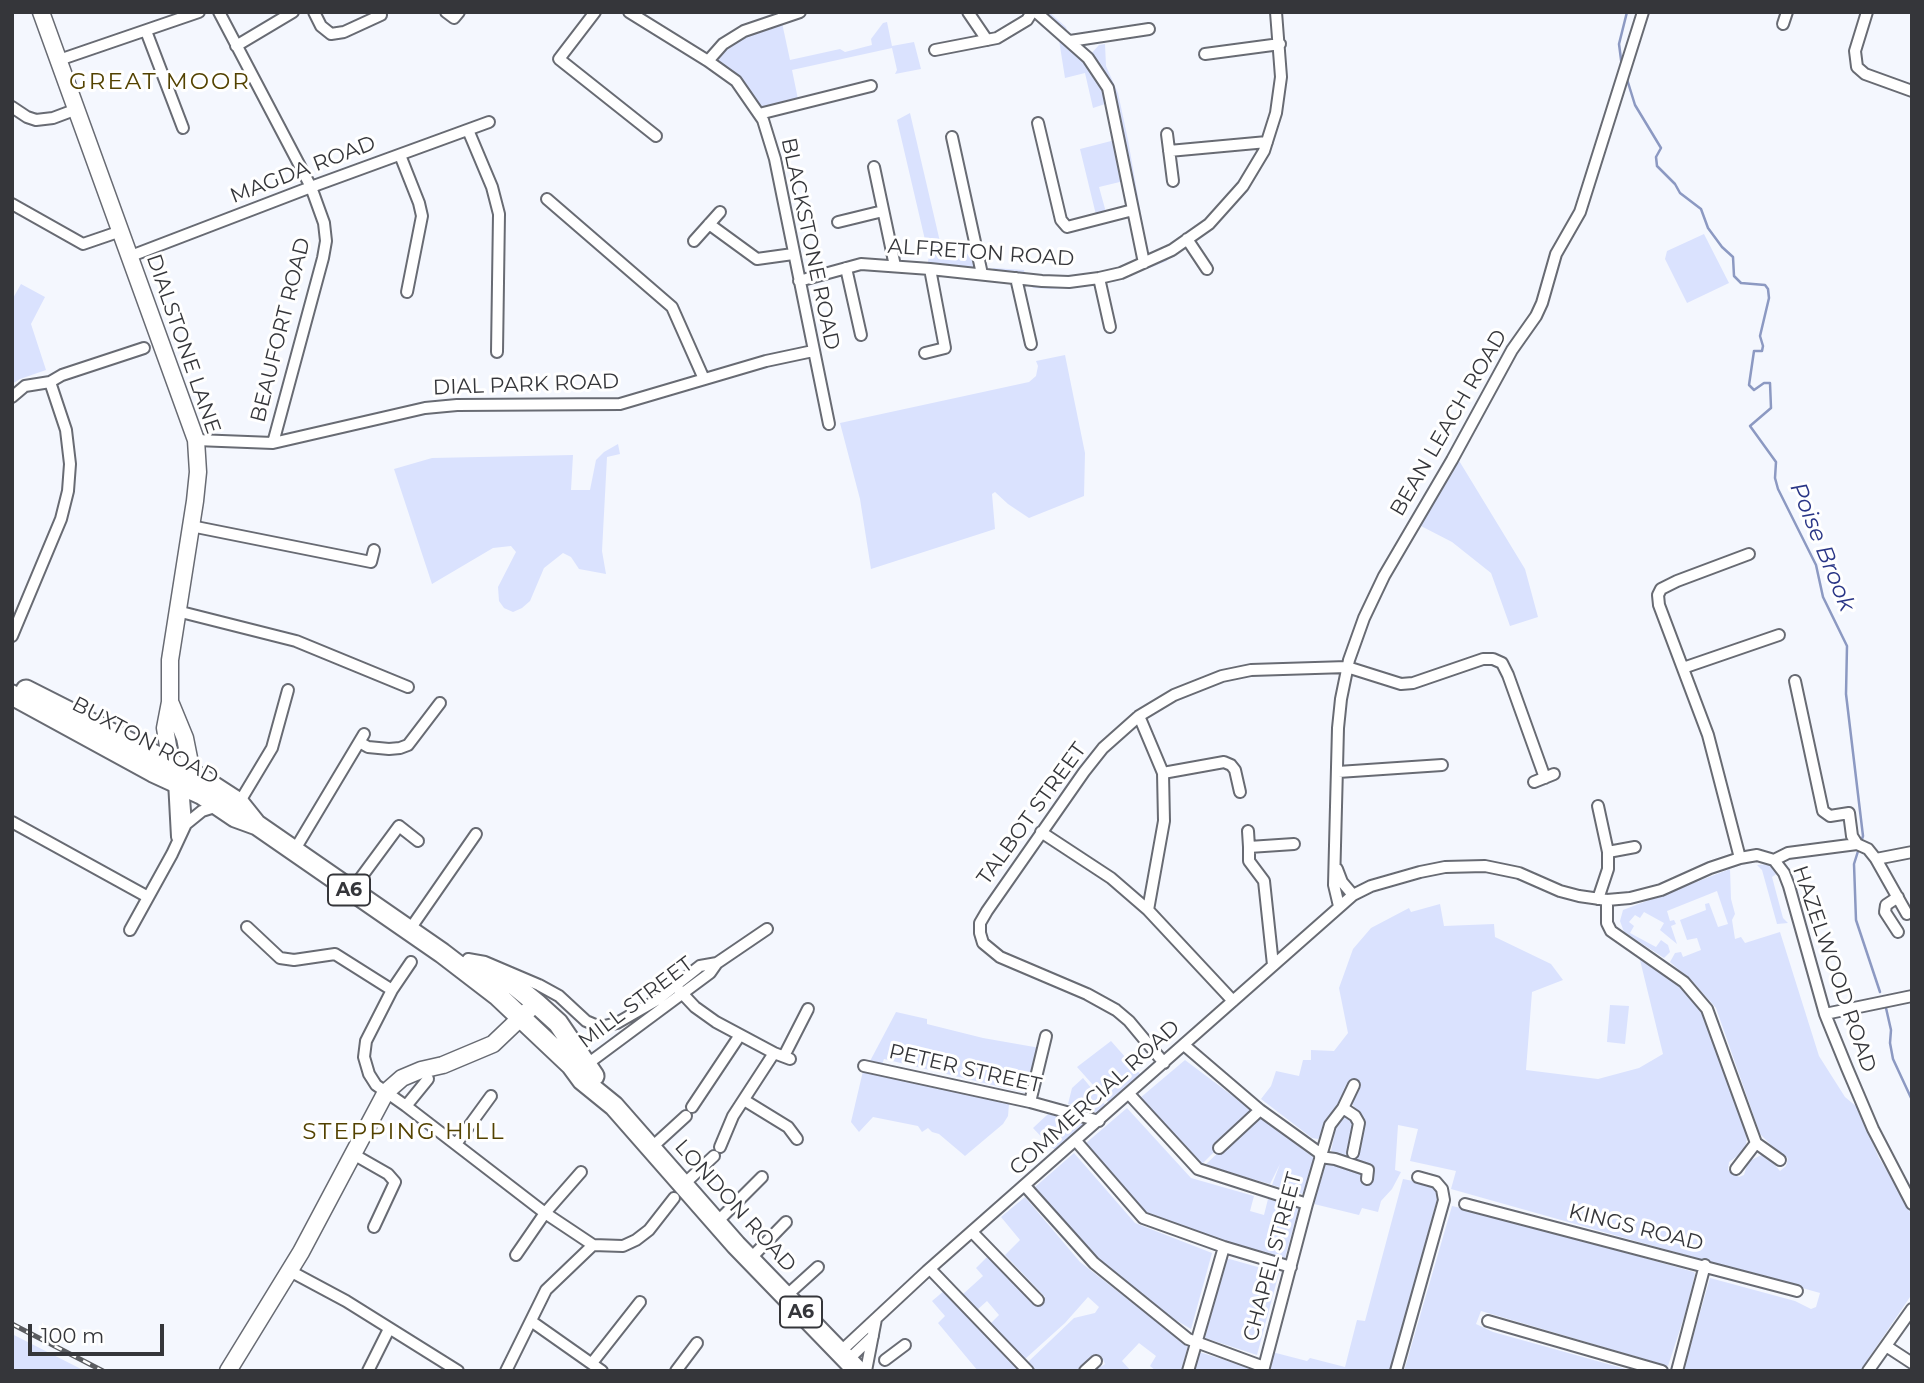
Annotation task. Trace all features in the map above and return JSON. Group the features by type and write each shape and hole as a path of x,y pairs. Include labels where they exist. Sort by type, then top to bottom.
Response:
{"highway":[{"name":"BUXTON ROAD","path":"12,683 134,744 180,774 218,806 257,825 408,932 442,953 514,985 528,1013"},
{"name":"BUXTON ROAD","path":"12,695 239,803 257,825"},
{"name":"BUXTON ROAD","path":"442,953 498,996 528,1013 558,1023 578,1067"},
{"name":"LONDON ROAD","path":"578,1067 651,1148 679,1191 716,1223 849,1361"}],"street":[{"name":"DIALSTONE LANE","path":"41,12 196,440 198,472 170,660 172,726 177,739 180,774"},
{"path":"59,61 199,12"},
{"name":"BEAUFORT ROAD","path":"219,12 311,187 324,223 326,242 273,443"},
{"path":"236,46 293,12"},
{"path":"314,12 321,26 331,34 344,32 382,17"},
{"path":"446,12 454,18 459,12"},
{"path":"595,12 559,59 656,136"},
{"name":"BLACKSTONE ROAD","path":"629,12 736,81 760,114 772,147 829,424"},
{"path":"708,61 723,44 744,31 800,12"},
{"path":"968,12 987,40"},
{"path":"935,50 997,38 1027,20 1034,12 1088,58 1108,88 1144,263"},
{"name":"ALFRETON ROAD","path":"799,281 861,264 1054,282 1099,278 1144,263 1172,250 1209,224 1243,186 1267,142 1276,113 1281,77 1276,12"},
{"name":"BEAN LEACH ROAD","path":"1339,906 1334,886 1338,728 1347,667 1364,618 1384,576 1512,350 1536,316 1556,254 1580,212 1643,12"},
{"path":"1783,24 1787,12"},
{"path":"1867,12 1856,51 1857,66 1865,74 1912,90"},
{"path":"1070,41 1149,29"},
{"path":"146,31 183,128"},
{"path":"1205,54 1280,44"},
{"path":"760,114 872,86"},
{"path":"12,107 36,120 53,118 77,109"},
{"name":"MAGDA ROAD","path":"131,256 489,122"},
{"path":"1038,123 1060,220 1068,227 1133,210"},
{"path":"468,130 492,187 499,214 497,352"},
{"path":"1167,134 1173,181"},
{"path":"952,136 982,274"},
{"path":"1169,151 1267,142"},
{"path":"400,155 422,216 407,292"},
{"path":"874,167 895,266"},
{"path":"547,199 673,307 704,380"},
{"path":"12,204 83,244 121,232"},
{"path":"838,222 883,211"},
{"path":"694,241 720,212"},
{"path":"709,225 757,259 793,254"},
{"path":"1187,239 1207,269"},
{"path":"846,268 861,335"},
{"path":"925,353 946,348 930,269"},
{"path":"1016,278 1031,344"},
{"path":"1099,278 1110,327"},
{"path":"12,397 25,386 50,382 62,375 144,348"},
{"name":"DIAL PARK ROAD","path":"196,440 273,443 425,408 457,405 607,405 813,351"},
{"path":"12,636 57,529 68,491 70,464 66,430 50,382"},
{"path":"191,526 371,562 374,550"},
{"path":"1740,858 1708,735 1658,595 1661,589 1677,581 1749,554"},
{"path":"177,611 296,641 408,687"},
{"path":"1683,668 1779,635"},
{"name":"TALBOT STREET","path":"1164,1063 1129,1021 1116,1010 1087,994 1009,961 989,949 983,943 980,933 980,923 1041,832 1103,748 1139,716 1174,695 1222,676 1275,668 1347,667 1401,684 1413,683 1483,659 1493,659 1502,663 1544,778"},
{"path":"1795,681 1823,811 1830,816 1849,813 1852,836 1876,859 1907,914"},
{"path":"239,803 272,748 288,690"},
{"path":"294,851 363,738 368,747 400,748 408,745 440,703"},
{"path":"1139,716 1163,773 1164,821 1148,910"},
{"path":"134,744 156,739 172,726"},
{"path":"1163,773 1224,762 1231,765 1235,771 1240,792"},
{"path":"1338,772 1442,765"},
{"path":"180,774 186,824"},
{"path":"177,840 180,774"},
{"path":"130,930 186,824 202,811 218,806"},
{"path":"1598,806 1608,852 1608,869 1602,899 1611,931 1684,982 1707,1009 1756,1143 1780,1160"},
{"path":"12,822 148,897"},
{"path":"351,891 399,826 418,841"},
{"path":"1248,831 1249,861 1264,881 1273,965"},
{"path":"1041,832 1111,878 1148,910 1233,1001"},
{"path":"408,932 476,834"},
{"path":"1248,847 1294,844"},
{"path":"1602,899 1630,898 1661,890 1740,858 1758,855 1774,860 1788,853 1861,846"},
{"path":"1608,852 1636,847"},
{"path":"1876,859 1912,852"},
{"name":"HAZELWOOD ROAD","path":"1774,860 1784,873 1789,886 1825,1014 1873,1129 1912,1204"},
{"path":"1335,863 1342,882 1353,895"},
{"name":"COMMERCIAL ROAD","path":"849,1361 877,1319 930,1269 1353,895 1371,886 1420,872 1445,867 1485,866 1519,873 1560,891 1602,899"},
{"path":"1898,897 1886,905 1885,912 1898,932"},
{"path":"247,927 280,958 294,960 335,954 392,990"},
{"name":"MILL STREET","path":"442,953 485,962 535,983 559,996 586,1021 604,1027 617,1023 710,973 717,963 767,929"},
{"path":"411,962 392,990 366,1041 364,1057 369,1074 376,1085 406,1105 545,1213 593,1245 623,1246 649,1230 679,1191 717,1151 733,1116 783,1056 808,1009"},
{"path":"679,989 708,1017 783,1056"},
{"name":"MILL STREET","path":"578,1067 679,989"},
{"path":"494,1044 504,1023 498,996"},
{"path":"470,1055 494,1044 544,997 559,996"},
{"path":"1825,1014 1912,996"},
{"path":"228,1371 290,1271 386,1092 402,1078 421,1070 498,1047 518,1034 528,1013"},
{"path":"651,1148 689,1112 740,1035"},
{"path":"1030,1102 1046,1036"},
{"path":"1184,1045 1259,1110 1321,1156 1368,1170 1367,1179"},
{"name":"PETER STREET","path":"864,1066 1030,1102 1099,1121"},
{"path":"406,1105 428,1079"},
{"name":"CHAPEL STREET","path":"1264,1369 1330,1125 1343,1108 1354,1086"},
{"path":"1129,1094 1198,1169 1307,1204"},
{"path":"456,1144 491,1096"},
{"path":"744,1100 788,1127 797,1139"},
{"path":"1343,1108 1355,1116 1359,1123 1353,1153"},
{"path":"1219,1148 1259,1110"},
{"path":"788,1127 798,1118"},
{"path":"1076,1141 1143,1218 1291,1267"},
{"path":"1736,1169 1756,1143"},
{"path":"353,1154 388,1174 395,1182 374,1227"},
{"path":"516,1255 545,1213 581,1172"},
{"path":"716,1223 762,1177"},
{"path":"1396,1371 1444,1200 1442,1189 1436,1182 1418,1177"},
{"path":"1025,1186 1094,1263 1188,1339 1264,1369"},
{"name":"KINGS ROAD","path":"1465,1204 1797,1291"},
{"path":"750,1259 786,1222"},
{"path":"973,1233 1038,1300"},
{"path":"506,1371 546,1290 593,1245"},
{"path":"1188,1371 1224,1247"},
{"path":"1677,1371 1705,1265"},
{"path":"786,1296 818,1267"},
{"path":"930,1269 1028,1371"},
{"path":"290,1271 346,1301 458,1371"},
{"path":"592,1363 640,1302"},
{"path":"1868,1371 1912,1309"},
{"path":"866,1371 877,1319"},
{"path":"531,1321 602,1371"},
{"path":"1488,1321 1662,1371"},
{"path":"368,1371 389,1329"},
{"path":"849,1361 875,1334"},
{"path":"676,1371 697,1343"},
{"path":"885,1360 905,1345"},
{"path":"1886,1346 1912,1363"},
{"path":"1085,1371 1096,1361"}],"shaded area":[{"path":"1034,12 1049,12 1066,27 1070,41 1088,57 1099,45 1105,44 1106,66 1118,93 1128,140 1145,237 1144,263 1172,250 1167,261 1114,282 1099,278 1090,286 1051,289 1033,288 1026,280 1069,282 1143,263 1128,180 1099,187 1107,216 1097,219 1080,149 1119,139 1111,102 1093,108 1085,73 1065,78 1059,40 1041,26"},
{"path":"781,18 790,60 872,45 871,39 883,23 887,22 892,46 914,42 921,69 895,74 897,70 892,48 792,70 799,104 759,114 752,101 708,61 723,44"},
{"path":"910,113 944,259 978,252 982,274 994,268 1024,270 1026,280 926,269 929,257 897,120"},
{"path":"1704,234 1729,283 1687,303 1665,259 1667,251"},
{"path":"21,284 45,297 31,324 46,370 12,384 12,300"},
{"path":"1065,355 1085,453 1084,496 1029,518 995,492 992,494 995,529 871,569 860,499 840,423 1029,382 1036,376 1036,361"},
{"path":"618,444 620,454 607,457 602,551 606,574 579,569 571,557 563,553 544,568 530,601 513,612 504,608 499,601 498,587 516,552 511,546 493,548 432,584 394,469 432,458 573,455 571,490 590,490 596,460"},
{"path":"1458,459 1525,569 1538,617 1510,626 1491,573 1452,542 1419,525"},
{"path":"1757,865 1774,865 1778,873 1772,877 1783,918 1788,923 1777,924 1762,870"},
{"path":"1730,869 1735,939 1741,937 1745,943 1780,932 1819,1056 1845,1097 1857,1107 1879,1158 1912,1216 1912,1294 1860,1371 1683,1371 1710,1278 1795,1301 1811,1309 1816,1307 1820,1293 1451,1189 1456,1171 1410,1161 1418,1129 1398,1125 1395,1170 1401,1172 1392,1189 1381,1201 1378,1212 1362,1208 1359,1215 1314,1204 1326,1162 1363,1170 1360,1180 1369,1181 1373,1165 1354,1159 1359,1140 1358,1113 1352,1100 1357,1083 1350,1082 1340,1103 1327,1120 1324,1133 1318,1139 1312,1138 1261,1099 1271,1086 1276,1071 1299,1076 1303,1060 1311,1060 1311,1050 1334,1051 1348,1033 1339,988 1353,949 1371,928 1409,908 1411,912 1440,904 1444,926 1494,924 1495,937 1551,964 1563,980 1532,992 1526,1070 1598,1079 1639,1068 1663,1054 1639,956 1678,982 1703,1011 1747,1130 1746,1150 1729,1162 1728,1170 1739,1177 1744,1175 1748,1162 1761,1155 1768,1157 1780,1171 1786,1166 1788,1158 1760,1134 1716,1008 1693,982 1670,962 1675,953 1681,952 1683,957 1701,950 1697,938 1687,940 1680,920 1706,910 1705,904 1709,903 1718,927 1728,924 1717,891 1667,911 1670,921 1674,920 1676,924 1671,926 1677,944 1660,930 1664,923 1644,912 1640,918 1635,915 1629,922 1634,926 1630,933 1656,947 1661,940 1668,945 1670,952 1664,958 1624,932 1620,921 1623,910"},
{"path":"1610,1005 1629,1006 1625,1044 1607,1042"},
{"path":"896,1012 927,1019 927,1024 983,1038 1040,1048 1030,1094 884,1059 882,1065 869,1063"},
{"path":"1111,1041 1141,1075 1110,1104 1077,1067"},
{"path":"1185,1060 1254,1112 1200,1166 1140,1098"},
{"path":"863,1071 1009,1104 1008,1116 1003,1124 965,1156 928,1128 922,1132 918,1126 873,1117 859,1132 851,1122"},
{"path":"1083,1078 1106,1106 1098,1113 1068,1104 1072,1088"},
{"path":"1127,1108 1191,1178 1254,1196 1250,1211 1264,1215 1268,1199 1299,1207 1285,1258 1230,1243 1143,1211 1086,1143"},
{"path":"1048,1114 1083,1126 1056,1150 1033,1128"},
{"path":"1258,1115 1314,1158 1303,1194 1272,1185 1280,1164 1270,1184 1204,1166"},
{"path":"1343,1115 1353,1118 1357,1124 1348,1158 1331,1151 1337,1123"},
{"path":"1074,1153 1135,1223 1212,1253 1191,1329 1174,1319 1093,1254 1035,1187"},
{"path":"1403,1179 1433,1185 1438,1196 1390,1371 1267,1371 1272,1352 1345,1367 1357,1320 1365,1321"},
{"path":"1025,1197 1080,1262 1188,1346 1181,1371 1156,1371 1150,1366 1156,1356 1139,1343 1122,1361 1131,1371 1094,1371 1105,1364 1101,1356 1096,1355 1076,1371 1035,1371 1028,1362 1074,1318 1095,1313 1099,1307 1088,1297 1065,1323 1025,1359 990,1324 999,1315 987,1301 977,1310 962,1295 983,1276 976,1268 987,1257 1040,1302 1045,1297 1005,1255 1020,1240 1001,1217"},
{"path":"1452,1206 1694,1272 1687,1308 1668,1366 1481,1311 1476,1324 1493,1332 1633,1371 1404,1371"},
{"path":"1226,1258 1279,1273 1257,1355 1205,1338"},
{"path":"945,1290 1020,1371 978,1371 938,1323 945,1316 932,1301"},
{"path":"12,1334 85,1371 12,1371"},
{"path":"1199,1352 1254,1369 1254,1371 1193,1371"}],"waterway":[{"name":"Poise Brook","path":"1622,67 1619,44 1627,12"},
{"name":"Poise Brook","path":"1626,76 1635,105 1661,148 1656,157 1657,166 1680,193 1701,209 1708,228 1733,257 1734,276 1741,283 1765,285 1768,289 1769,298 1760,336 1763,346 1762,351 1754,351 1749,385 1754,390 1764,383 1770,383 1771,408 1750,426 1776,462 1775,478 1778,489 1816,565 1823,597 1847,646 1846,694 1863,836 1861,842"},
{"name":"Poise Brook","path":"1859,848 1854,864 1856,920 1880,992"},
{"name":"Poise Brook","path":"1886,1008 1893,1059 1912,1100"}],"railway":[{"path":"12,1324 103,1371"}],"district":[{"name":"GREAT MOOR","path":"160,82"},
{"name":"STEPPING HILL","path":"404,1132"}]}
